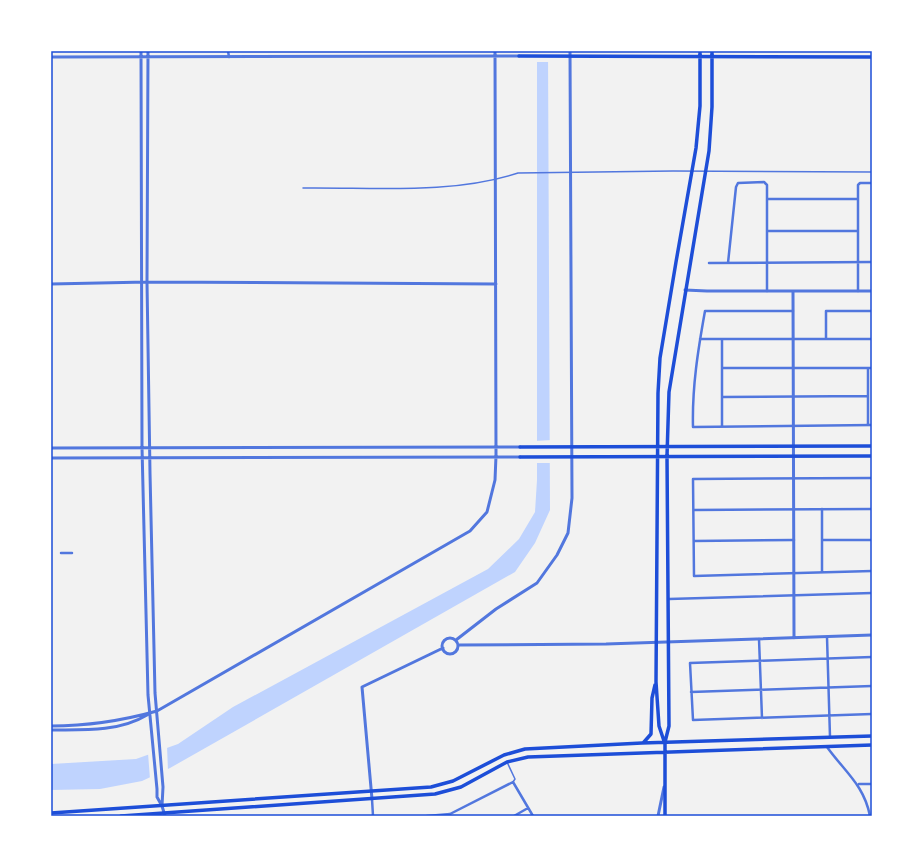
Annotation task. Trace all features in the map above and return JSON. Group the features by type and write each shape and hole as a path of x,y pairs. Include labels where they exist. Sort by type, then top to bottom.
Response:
{"main road":[{"path":"665,742 659,726 656,682 656,446 660,358 696,148 700,106 700,51"},
{"path":"665,816 665,742 669,726 667,446 669,392 709,151 712,107 712,51"},
{"path":"519,56 872,56"},
{"path":"520,447 872,446"},
{"path":"520,456 872,456"},
{"path":"642,742 648,739 651,734 652,698 656,682"},
{"path":"51,813 431,787 453,781 504,755 525,749 642,742 872,736"},
{"path":"121,816 435,794 461,786 507,762 528,757 665,751 872,745"}],"street":[{"path":"141,51 142,457 150,713 157,797 164,814"},
{"path":"148,51 150,457 156,711 163,787 162,806"},
{"path":"228,51 229,57"},
{"path":"51,726 96,725 119,721 156,711 470,531 487,512 495,480 496,456 495,51"},
{"path":"456,640 496,609 537,583 557,555 568,533 572,498 570,51"},
{"path":"51,57 519,56"},
{"path":"303,188 456,186 496,181 518,174 672,171 872,172"},
{"path":"728,263 736,187 738,183 764,182 767,185 767,291"},
{"path":"858,291 858,185 860,183 872,183"},
{"path":"767,199 858,199"},
{"path":"767,231 858,231"},
{"path":"709,263 872,262"},
{"path":"51,284 148,282 496,284"},
{"path":"685,290 794,292 872,291"},
{"path":"794,292 794,638"},
{"path":"793,311 705,311 692,396 692,427 872,425"},
{"path":"826,339 826,311 872,311"},
{"path":"722,339 722,426"},
{"path":"700,340 872,339"},
{"path":"722,368 870,368 868,425"},
{"path":"722,397 868,396"},
{"path":"51,448 520,447"},
{"path":"51,458 520,456"},
{"path":"872,478 693,479 694,576 872,571"},
{"path":"822,509 822,572"},
{"path":"694,510 872,509"},
{"path":"694,541 794,540"},
{"path":"822,540 872,540"},
{"path":"61,553 72,553"},
{"path":"669,599 872,593"},
{"path":"458,645 669,642 872,635"},
{"path":"827,637 830,738"},
{"path":"450,638 456,640 458,645 457,650 453,653 448,653 443,648 442,643 445,639 450,638"},
{"path":"759,639 762,718"},
{"path":"373,816 362,687 443,648"},
{"path":"872,657 690,663 693,720 872,714"},
{"path":"692,692 872,686"},
{"path":"51,730 97,729 120,726 139,720 150,713"},
{"path":"827,747 851,777 859,784 868,803 870,816"},
{"path":"507,762 515,779 513,782 533,816"},
{"path":"427,816 450,814 513,782"},
{"path":"859,784 872,784"},
{"path":"658,816 664,787"},
{"path":"514,816 528,808"}],"water":[{"path":"537,51 548,51 550,510 535,543 515,572 170,768 142,781 100,789 51,790 51,764 136,759 178,744 233,707 488,569 519,539 535,512 537,480"}],"pier":[{"path":"535,51 550,51 550,62 535,62"},
{"path":"552,440 552,463 535,463 535,441"},
{"path":"167,746 168,771 150,779 148,753"}]}
